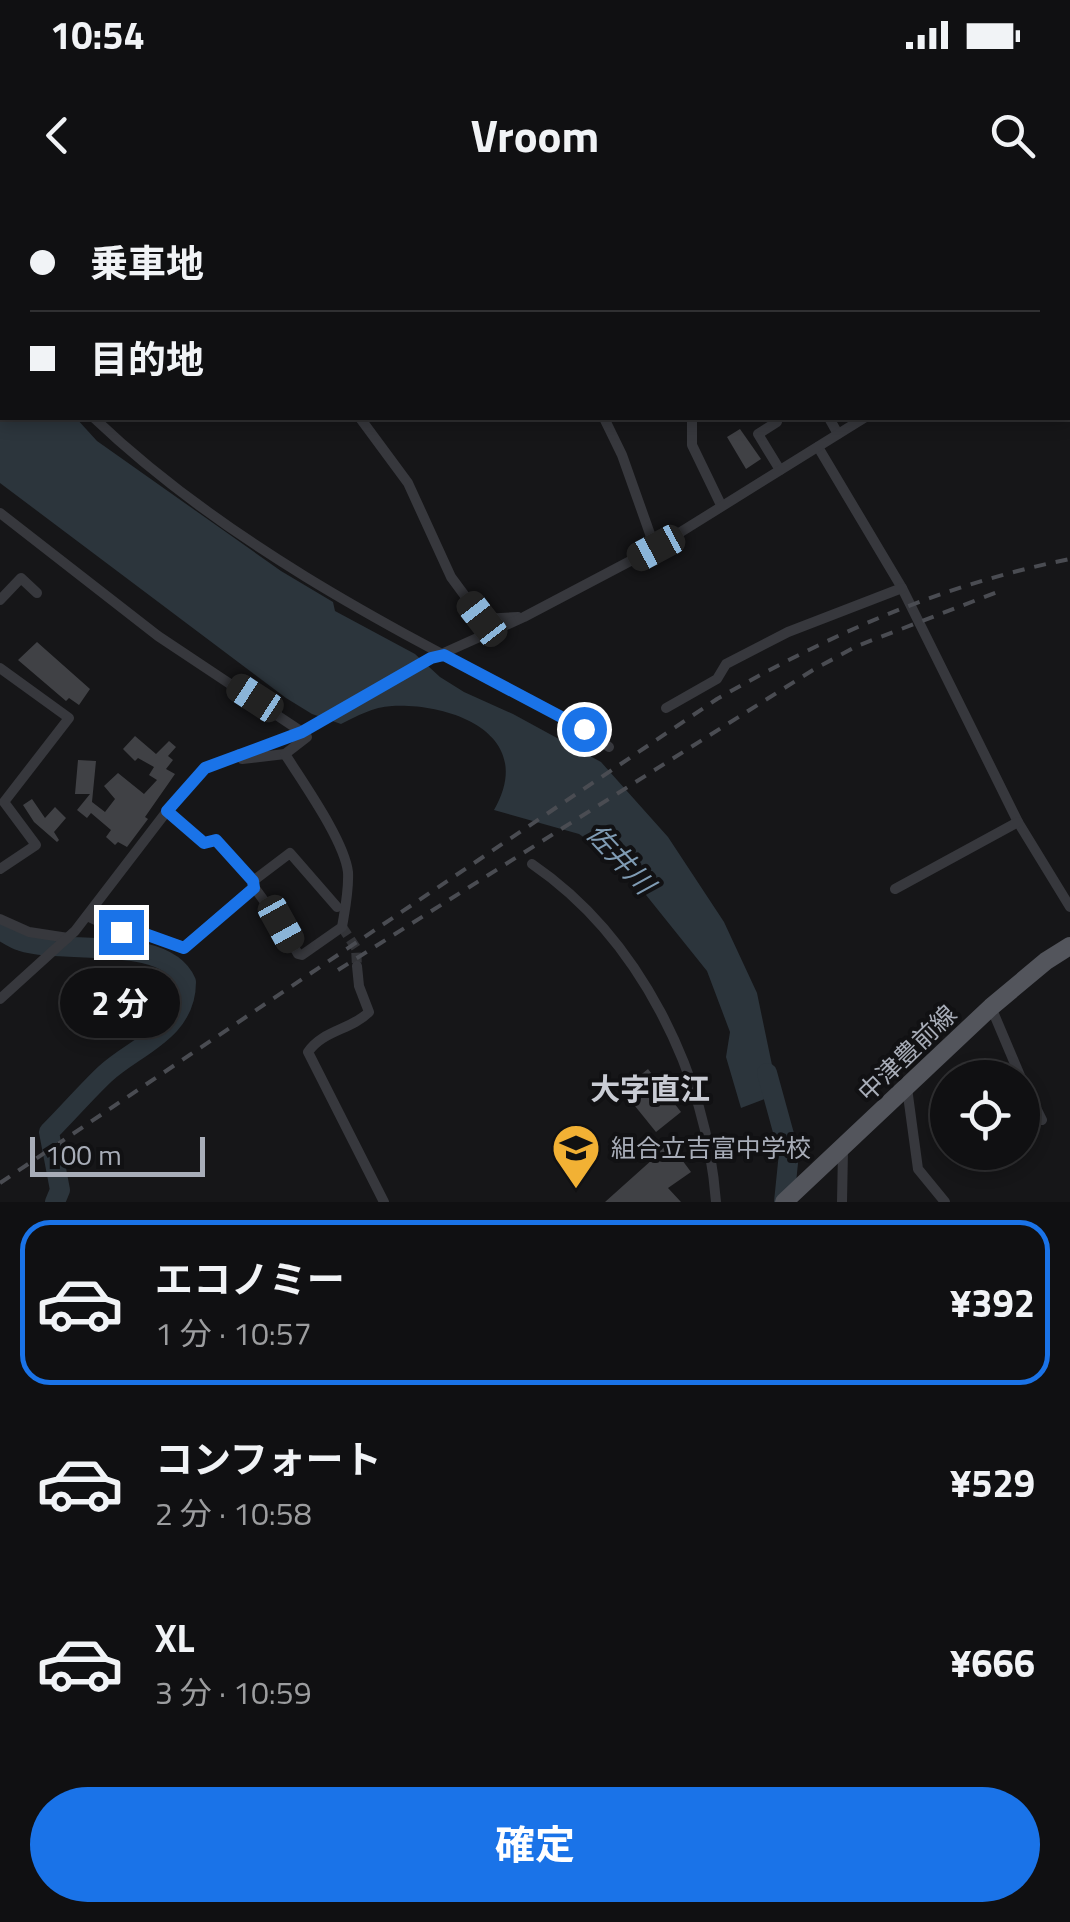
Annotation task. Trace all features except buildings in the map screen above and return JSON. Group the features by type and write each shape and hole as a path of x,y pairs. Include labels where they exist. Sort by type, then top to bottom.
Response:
{"main road":[{"name":"中津豊前線","path":"784,1202 991,1007 1070,946"}],"street":[{"path":"96,420 241,536 437,656 584,729 609,747"},
{"path":"361,420 408,483 451,578 482,619 524,617"},
{"path":"605,420 656,548"},
{"path":"692,420 692,445 721,505"},
{"path":"830,420 838,434"},
{"path":"0,999 68,938 205,768 302,732 437,656 524,617 656,548 861,420"},
{"path":"777,422 758,434 780,470"},
{"path":"818,447 902,588 1018,822 1070,907"},
{"path":"0,513 158,636 307,738 285,754 242,759 238,754"},
{"path":"0,600 20,578 37,593"},
{"path":"666,708 717,680 726,664 788,632 902,588"},
{"path":"0,668 69,718 4,802 36,845 0,869"},
{"path":"167,811 204,843 216,840 253,884 302,955 342,928 348,868 335,837 285,754"},
{"path":"895,889 1018,822"},
{"path":"87,916 121,932 145,934 184,948 290,852 337,907"},
{"path":"532,864 558,881 604,930 660,1006 696,1097 716,1202"},
{"path":"0,919 29,932 68,938"},
{"path":"357,966 369,1012 316,1040 308,1052 384,1202"},
{"path":"991,1007 1014,1060"},
{"path":"907,1088 918,1169 945,1202"},
{"path":"1040,1116 1042,1120"},
{"path":"842,1202 843,1150"}],"water":[{"path":"0,420 78,420 97,441 281,571 333,602 335,611 415,654 464,692 601,762 668,837 724,922 757,993 778,1094 741,1108 726,1057 730,1032 707,971 615,858 579,834 494,810 504,784 505,762 497,743 482,729 440,710 416,707 378,708 341,724 312,714 0,483"}],"waterway":[{"path":"0,930 18,940 40,945 112,949 157,957 175,967 186,982 178,1014 168,1026 105,1074 49,1132 60,1190 55,1202"},
{"name":"佐井川","path":"767,1073 789,1153 784,1202"}],"tunnel":[{"path":"342,927 356,948 357,966"}],"railway":[{"path":"0,1183 717,699 802,653 888,614 976,583 1070,559"},
{"path":"338,970 813,670 857,646 1000,591"}],"place":[{"name":"組合立吉富中学校","path":"576,1190"}],"district":[{"name":"大字直江","path":"650,1089"}],"route":[{"path":"121,932 145,934 184,948 254,888 253,881 216,840 204,843 167,811 205,768 302,732 431,658 444,655 584,729"}]}
